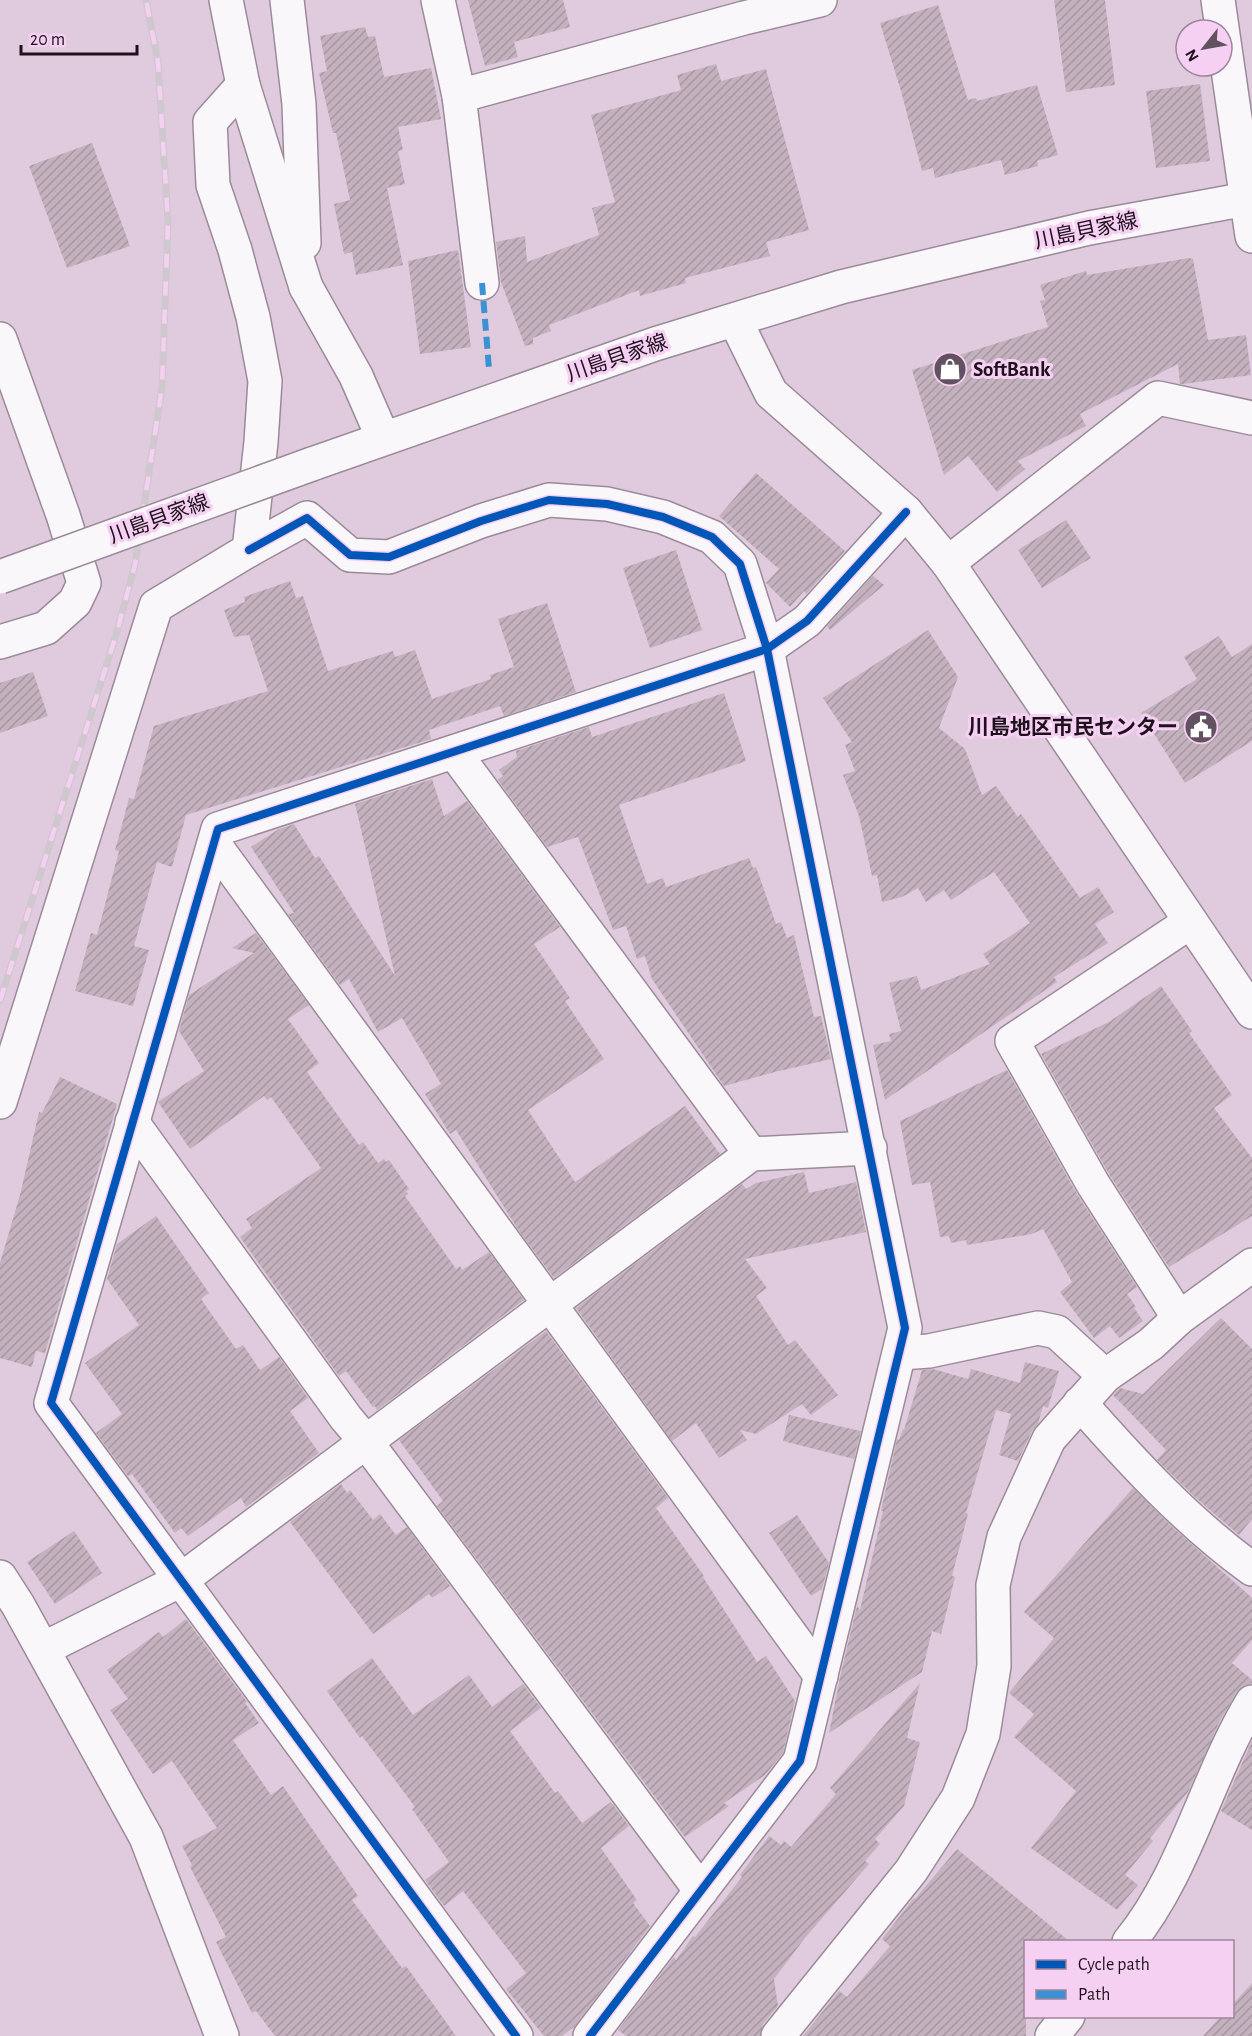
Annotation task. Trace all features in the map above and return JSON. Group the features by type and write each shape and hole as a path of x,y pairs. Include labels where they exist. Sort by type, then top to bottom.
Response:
{"street":[{"path":"226,0 243,85 306,287 356,376 383,438"},
{"path":"287,0 299,104 306,287"},
{"path":"438,0 459,96 482,283"},
{"path":"459,96 742,9 820,0"},
{"path":"1218,0 1249,199 1252,236"},
{"path":"243,85 210,122 213,185 235,250 253,317 265,381 249,550"},
{"name":"川島貝家線","path":"0,577 383,438 655,344 841,287 1089,228 1249,199"},
{"path":"735,320 771,393 906,512 948,563 1252,1012"},
{"path":"0,339 63,515 84,584 75,602 46,628 0,642"},
{"path":"948,563 1158,398 1252,418"},
{"path":"0,1102 156,606 249,550 308,518 350,555 389,557 481,521 549,500 607,504 663,517 712,537 740,564 767,650 906,1328 800,1761 590,2036"},
{"path":"516,2036 51,1403 218,829 767,650 807,621 906,512"},
{"path":"454,752 751,1154"},
{"path":"214,844 821,1676"},
{"path":"1179,1318 1093,1184 1012,1041 1190,922"},
{"path":"132,1122 346,1418 701,1891"},
{"path":"43,1649 181,1580 751,1154 870,1148"},
{"path":"778,2036 911,1871 958,1798 983,1734 994,1666 993,1585 1004,1538 1049,1439 1105,1377 1151,1344 1179,1318 1250,1271"},
{"path":"900,1353 928,1351 1038,1328 1057,1332 1105,1377"},
{"path":"1080,1403 1136,1466 1183,1513 1252,1569"},
{"path":"0,1577 43,1649 146,1837 222,2036"},
{"path":"1131,1940 1162,1892 1187,1843 1216,1771 1252,1702"},
{"path":"1052,2036 1066,2018"}],"building":[{"path":"468,0 563,0 570,27 514,42 518,57 485,66"},
{"path":"1054,0 1105,0 1115,85 1066,92"},
{"path":"938,5 968,100 976,98 977,101 1037,85 1058,155 1037,161 1038,166 1005,175 1001,160 935,178 933,168 922,171 880,23"},
{"path":"365,27 368,37 375,36 384,77 431,68 441,119 398,127 403,150 398,151 405,184 387,188 403,265 356,275 352,252 344,254 334,204 350,200 336,133 333,133 319,73 327,71 320,36"},
{"path":"716,64 721,81 766,69 809,230 766,242 770,256 685,278 686,283 640,296 639,290 549,325 551,331 533,338 533,344 525,346 501,282 496,242 525,236 527,262 599,235 592,208 615,202 591,115 681,90 677,75"},
{"path":"1200,84 1210,161 1156,168 1146,91"},
{"path":"92,143 130,246 67,268 29,166"},
{"path":"458,250 471,347 420,354 408,261"},
{"path":"1193,259 1208,340 1246,335 1251,375 1180,384 1178,364 1080,414 1086,426 1018,461 1025,469 997,492 968,456 944,475 912,370 1048,327 1040,301 1045,300 1040,285 1086,271 1087,275"},
{"path":"756,473 845,551 806,594 804,591 790,607 766,583 779,569 719,516"},
{"path":"1066,520 1091,558 1042,588 1018,550"},
{"path":"676,550 702,630 650,648 623,568"},
{"path":"873,576 884,585 830,630 827,626"},
{"path":"290,581 296,598 303,596 328,671 393,651 395,657 415,650 432,699 491,679 490,675 514,667 498,619 547,603 576,692 504,716 500,706 429,730 431,739 186,815 172,867 157,862 134,946 149,950 133,1006 75,991 91,933 97,935 119,851 115,850 129,798 134,799 154,726 268,691 249,635 234,637 224,610 245,602 244,597"},
{"path":"928,630 958,677 939,728 965,749 982,795 996,786 1018,817 1021,814 1080,898 1098,887 1114,912 1095,924 1108,943 1054,977 1057,982 885,1100 873,1045 891,1041 889,1034 901,1031 889,983 917,976 921,990 990,964 983,954 1030,923 994,872 951,900 944,890 926,902 918,888 902,897 882,902 877,875 872,876 859,816 843,775 855,771 845,745 852,742 823,698"},
{"name":"川島地区市民センター","path":"1219,636 1232,657 1252,644 1252,741 1185,783 1141,713 1197,679 1184,657"},
{"path":"33,672 48,716 0,733 0,683"},
{"path":"724,693 746,761 619,805 647,884 663,878 666,887 749,858 753,868 756,867 776,924 781,922 787,938 794,935 814,1017 821,1016 831,1059 724,1086 652,979 645,956 637,959 626,926 613,930 578,837 547,847 498,780 503,776 499,770 517,757 516,751 589,727 592,737"},
{"path":"432,779 444,816 467,801 560,927 534,944 570,998 565,1001 604,1059 528,1110 575,1182 685,1106 720,1154 554,1278 519,1231 456,1130 450,1134 425,1094 441,1084 402,1018 378,1032 349,979 340,985 288,914 294,913 251,847 279,829 294,824 315,858 319,856 395,976 355,804"},
{"path":"256,933 309,1005 288,1019 319,1063 307,1072 359,1145 363,1142 378,1163 384,1159 386,1162 389,1160 409,1189 405,1196 456,1269 460,1266 462,1270 489,1252 524,1300 377,1410 346,1371 339,1376 240,1237 252,1228 246,1219 321,1168 271,1097 267,1100 264,1096 190,1149 158,1102 204,1071 179,1031 189,995 254,953 232,948"},
{"path":"1161,986 1192,1031 1189,1033 1232,1095 1214,1108 1252,1158 1252,1216 1169,1267 1109,1174 1041,1054 1109,1022"},
{"path":"1007,1070 1077,1194 1137,1287 1127,1294 1143,1321 1119,1338 1110,1326 1094,1338 1060,1292 1072,1282 1043,1229 1032,1234 967,1245 966,1240 951,1243 949,1236 940,1237 930,1182 912,1185 900,1121"},
{"path":"60,1077 117,1104 45,1353 36,1351 32,1367 0,1358 0,1263 20,1195 39,1112 42,1113"},
{"path":"804,1172 809,1193 856,1182 866,1232 745,1259 767,1288 756,1296 788,1345 795,1340 838,1395 811,1415 802,1404 756,1434 740,1430 747,1440 719,1458 696,1423 672,1441 576,1308 742,1184 746,1189 756,1183"},
{"path":"156,1216 209,1293 201,1299 236,1349 243,1345 260,1370 279,1357 308,1398 290,1411 319,1453 246,1507 241,1498 188,1536 181,1528 175,1533 132,1474 128,1476 96,1433 122,1414 85,1363 139,1325 107,1279 117,1244"},
{"path":"1221,1318 1252,1349 1252,1519 1239,1535 1157,1460 1166,1450 1113,1395 1120,1388 1143,1394"},
{"path":"546,1331 668,1498 656,1508 704,1576 757,1662 766,1656 795,1701 783,1753 765,1775 724,1803 729,1806 685,1837 437,1506 443,1501 399,1440"},
{"path":"1025,1362 1059,1371 1048,1408 1043,1406 1038,1424 1032,1431 1018,1461 999,1455 1011,1414 996,1410 966,1513 968,1514 952,1576 955,1577 941,1634 932,1631 922,1672 829,1733 857,1606 860,1610 883,1511 881,1511 897,1439 899,1440 904,1430 922,1370 933,1369 968,1379 971,1369 1020,1383"},
{"path":"789,1415 861,1431 854,1459 783,1441"},
{"path":"341,1484 347,1493 350,1490 373,1520 380,1514 396,1535 407,1527 450,1586 432,1598 429,1594 373,1634 290,1522"},
{"path":"1133,1488 1170,1525 1252,1598 1252,1640 1232,1663 1252,1680 1252,1683 1243,1686 1236,1693 1219,1723 1188,1792 1150,1838 1153,1841 1125,1875 1138,1885 1117,1910 1031,1848 1076,1791 1014,1737 1034,1714 1009,1693 1054,1638 1024,1612"},
{"path":"797,1515 829,1563 822,1589 811,1596 769,1533"},
{"path":"74,1531 102,1573 55,1604 27,1562"},
{"path":"186,1619 247,1702 245,1703 259,1723 233,1740 271,1795 283,1786 358,1896 352,1900 402,1968 406,1966 456,2036 275,2036 256,2011 252,2013 216,1942 226,1937 190,1867 192,1865 182,1846 217,1828 172,1761 153,1774 110,1710 128,1699 107,1670 159,1632 163,1637"},
{"path":"372,1658 413,1715 469,1675 492,1707 523,1684 541,1708 510,1731 555,1793 558,1791 582,1823 611,1802 629,1826 601,1848 637,1900 633,1903 650,1926 574,2027 562,2036 544,2036 506,1989 526,1973 463,1891 444,1906 425,1880 449,1862 412,1809 415,1807 362,1736 360,1738 327,1691"},
{"path":"920,1683 907,1738 920,1742 904,1806 875,1839 880,1844 865,1861 869,1864 805,1938 774,1979 778,2006 763,2024 760,2036 626,2036 618,2030 674,1957 676,1960 742,1877 740,1875 769,1836 781,1845 784,1841 791,1847 836,1794 830,1788"},
{"path":"1252,1741 1252,1830 1221,1811"},
{"path":"957,1849 1068,1940 1024,1940 1026,2036 803,2036 839,1991 847,1997 890,1946 882,1939"},
{"path":"1252,1983 1252,2036 1203,2036 1219,2018 1234,2018 1234,2003"}],"railway":[{"path":"0,1001 116,635 135,565 162,387 168,221 158,62 146,0"}],"marked path":[{"path":"482,283 489,369"}],"cycle path":[{"path":"249,550 307,518 350,555 389,557 481,521 549,500 607,504 663,517 712,537 740,564 767,649 905,1328 800,1761 590,2036"},
{"path":"516,2036 51,1403 218,829 767,649 807,621 906,512"}],"place":[{"name":"SoftBank","path":"950,369"},
{"name":"川島地区市民センター","path":"1201,727"}]}
